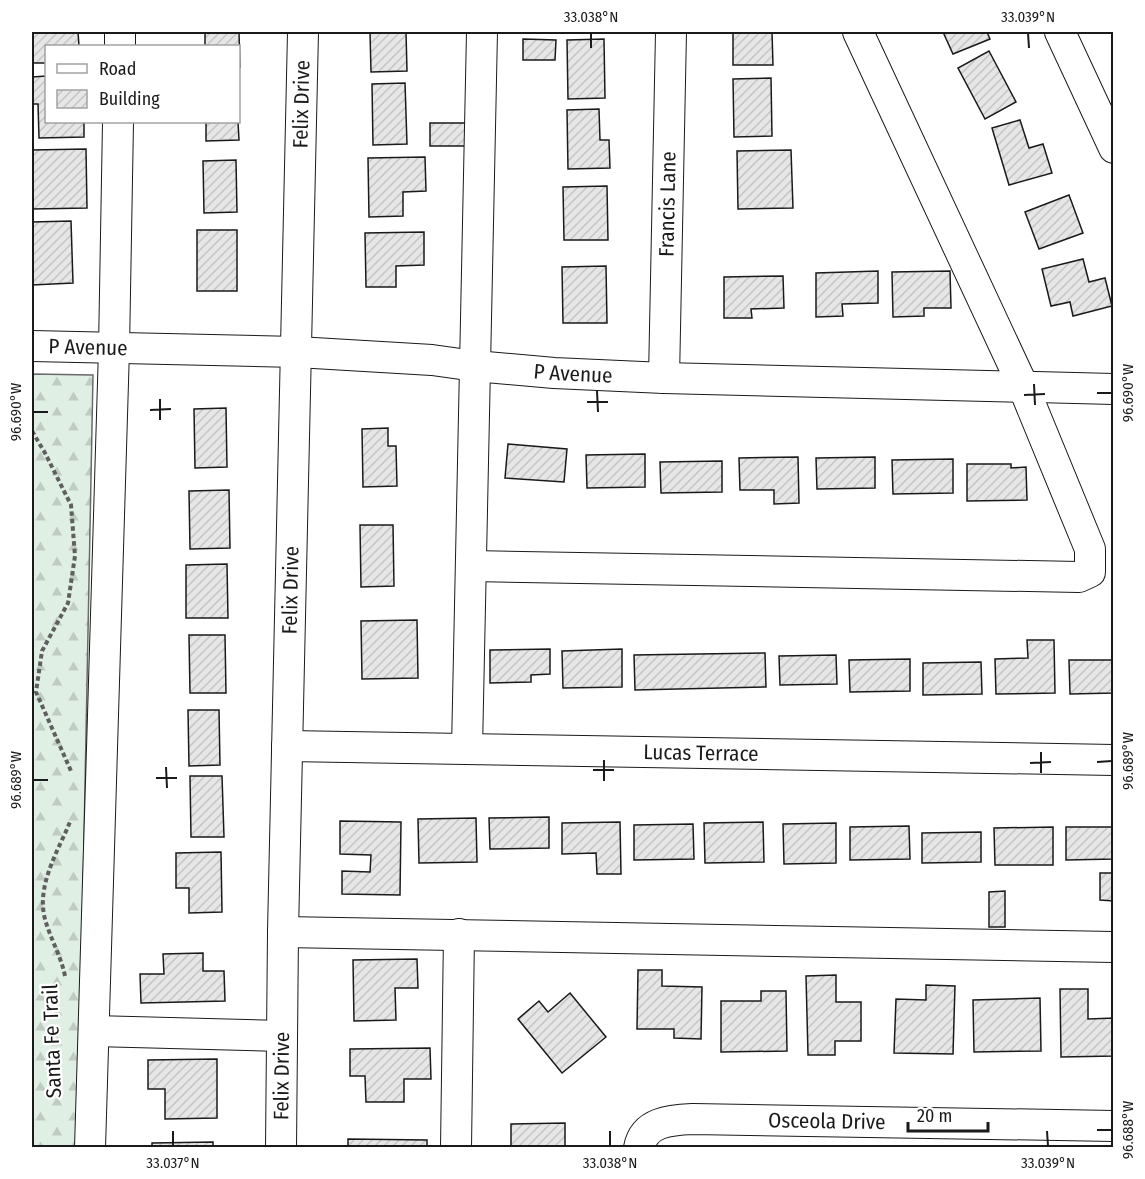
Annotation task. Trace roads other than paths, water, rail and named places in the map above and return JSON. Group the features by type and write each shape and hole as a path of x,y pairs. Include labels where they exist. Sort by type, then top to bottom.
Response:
{"street":[{"name":"Felix Drive","path":"281,1148 283,932 303,32"},
{"path":"467,749 482,32"},
{"name":"Francis Lane","path":"664,378 671,32"},
{"path":"472,566 1079,577 1090,572 1090,549 1023,386 858,32"},
{"path":"1060,32 1113,148"},
{"path":"90,1148 114,348 118,123"},
{"name":"P Avenue","path":"32,346 297,352 432,360 554,373 664,378 1113,389"},
{"name":"Lucas Terrace","path":"287,746 1113,760"},
{"path":"283,932 1113,947"},
{"path":"456,1148 459,934"},
{"path":"94,1031 282,1036"},
{"name":"Osceola Drive","path":"644,1138 666,1121 693,1119 1113,1125"}]}
